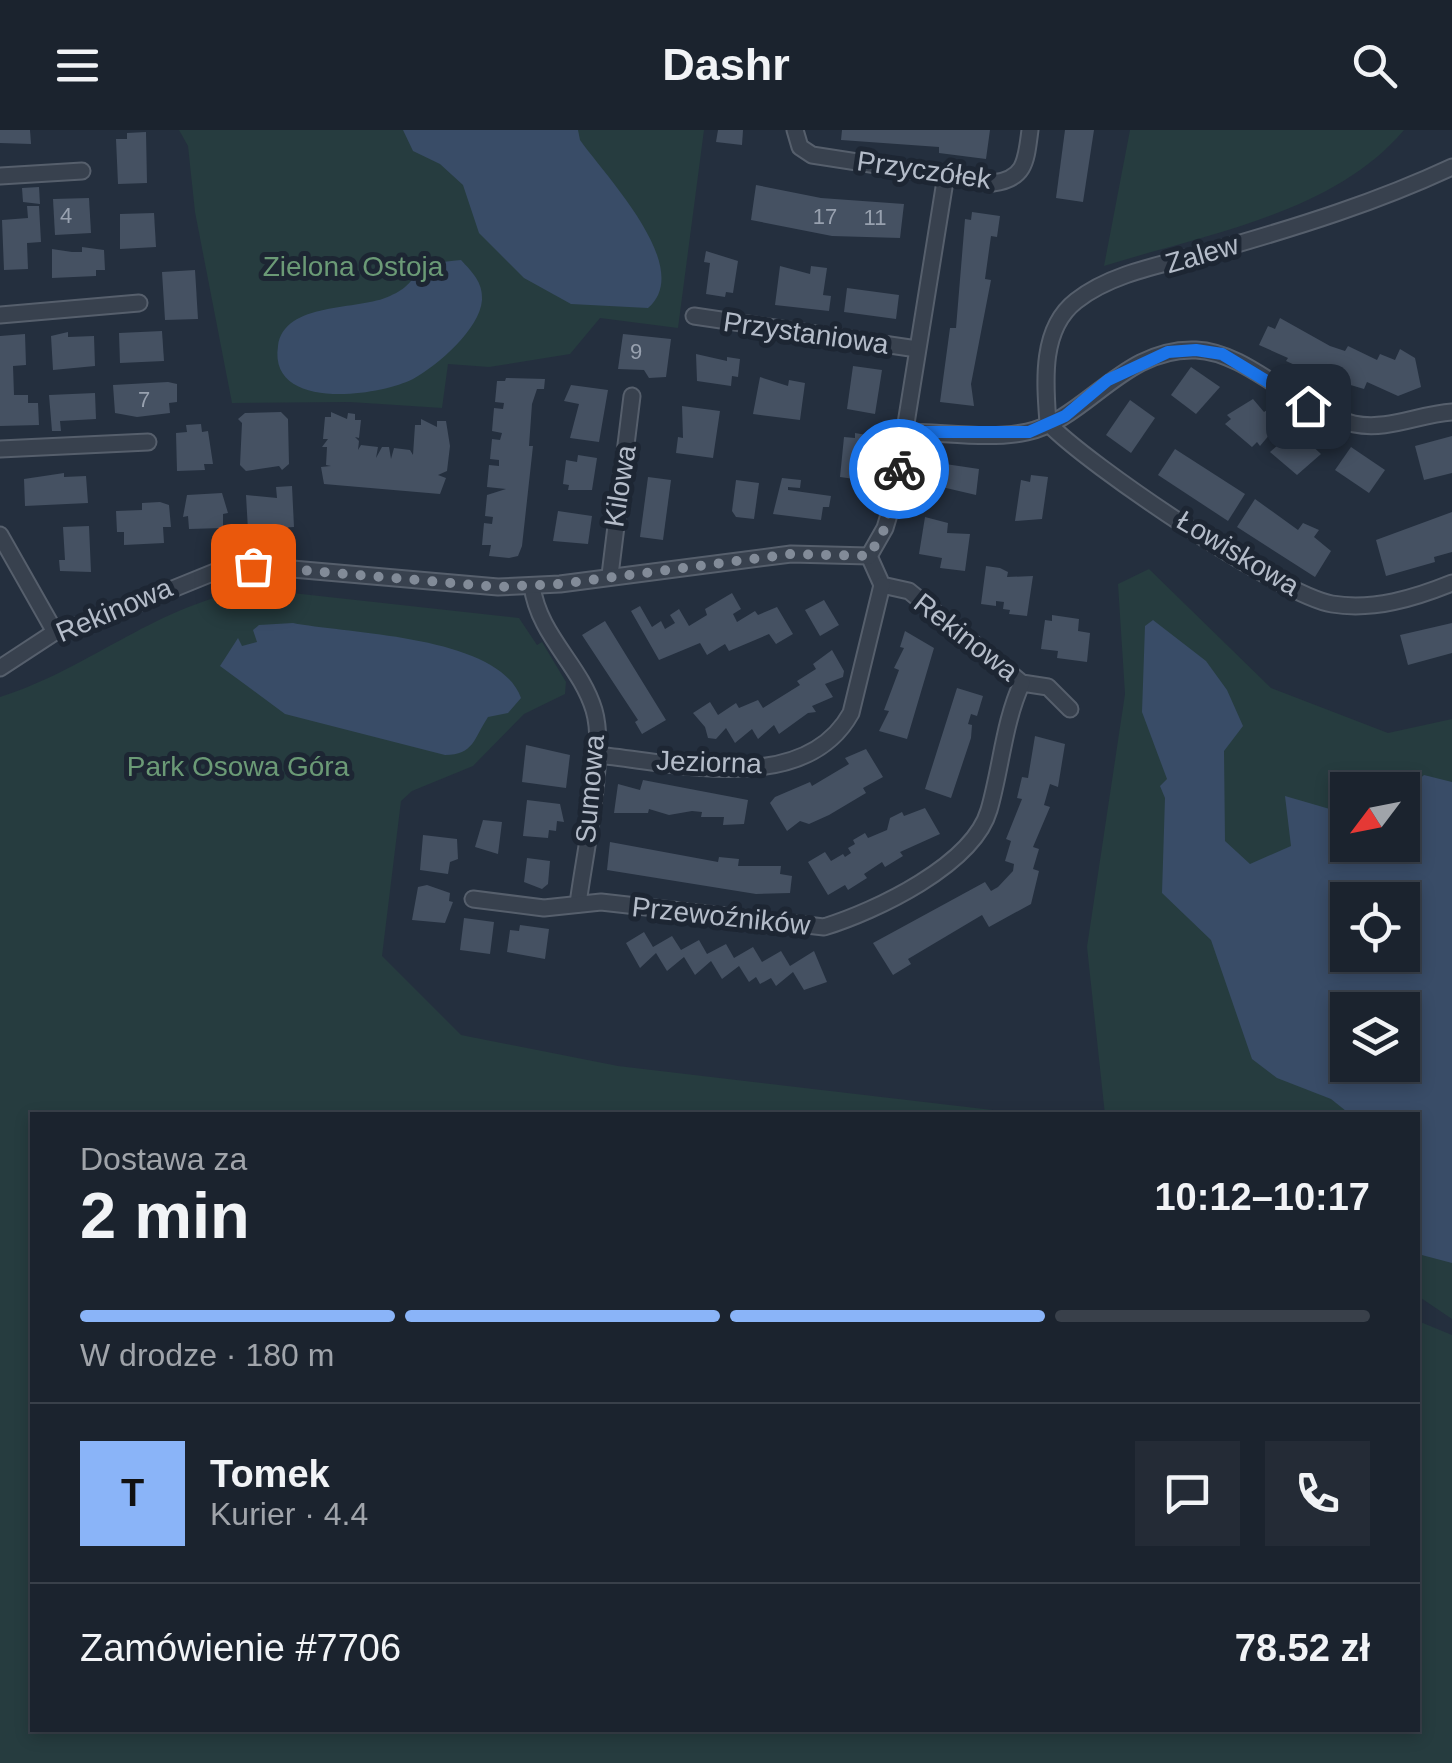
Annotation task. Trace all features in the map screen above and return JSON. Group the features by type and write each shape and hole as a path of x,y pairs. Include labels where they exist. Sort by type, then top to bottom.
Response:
{"street":[{"name":"Przyczółek","path":"796,130 800,147 812,155 993,183 1012,180 1026,160 1030,130"},
{"name":"Zalew","path":"1048,423 1049,349 1054,329 1076,300 1128,275 1362,207 1452,168"},
{"path":"0,176 82,171"},
{"path":"869,556 890,514 946,176"},
{"path":"0,315 139,303"},
{"name":"Przystaniowa","path":"694,316 917,349"},
{"path":"905,432 1019,433 1065,416 1108,380 1168,352 1196,350 1222,354 1282,393 1347,422 1391,425 1452,412"},
{"name":"Kilowa","path":"610,576 632,396"},
{"name":"Łowiskowa","path":"1048,423 1091,460 1291,589 1330,604 1366,606 1424,594 1452,583"},
{"path":"0,450 148,442"},
{"path":"0,535 55,632"},
{"name":"Rekinowa","path":"0,668 55,632 94,621 222,568 253,566 498,587 791,554 869,556 882,586 909,591 1022,683 1048,688 1070,709"},
{"name":"Sumowa","path":"532,586 536,610 595,712 596,754 578,904"},
{"name":"Jeziorna","path":"596,754 750,767 779,764 816,748 844,726 852,712 882,586"},
{"name":"Przewoźników","path":"578,904 600,902 824,927 854,918 899,894 974,843 988,814 1022,683"},
{"path":"473,899 544,908 578,904"}],"green space":[{"name":"Zielona Ostoja","path":"179,130 704,130 678,328 600,318 570,354 489,367 448,364 442,408 350,402 232,403 195,212 188,146"},
{"path":"1130,130 1404,130 1375,159 1305,202 1225,231 1104,266"},
{"path":"1149,569 1271,688 1388,733 1452,719 1452,1319 1420,1297 1420,1112 1105,1112 1087,947 1125,694 1118,584"},
{"name":"Park Osowa Góra","path":"256,589 519,618 537,645 542,642 566,682 565,694 524,714 473,766 412,791 401,801 382,956 461,1035 618,1066 1009,1112 30,1112 30,1732 1420,1732 1420,1322 1452,1335 1452,1763 0,1763 0,697 65,670 157,621 221,596"}],"water":[{"path":"403,130 578,130 580,140 625,199 654,247 661,270 660,291 648,308 571,304 524,278 479,233 463,185 440,164 413,151"},
{"path":"461,260 481,288 479,311 456,346 413,379 375,391 328,394 307,390 290,381 279,367 278,346 283,332 294,321 308,314 377,301 401,290 431,265"},
{"path":"1153,620 1206,661 1227,690 1243,726 1224,751 1225,841 1250,864 1291,846 1285,796 1330,809 1330,862 1420,862 1420,778 1424,775 1452,782 1452,1263 1420,1255 1420,1112 1347,1112 1331,1099 1277,1078 1252,1059 1211,940 1162,893 1165,798 1160,786 1167,779 1142,712 1145,626"},
{"path":"293,623 454,649 484,661 507,677 521,698 508,713 488,717 468,749 445,755 285,714 220,666 238,638 242,646 257,642 253,630 259,625"}],"building":[{"path":"0,130 30,130 31,144 0,143"},
{"path":"718,130 743,130 742,145 716,142"},
{"path":"842,130 990,130 986,159 939,153 939,147 841,140"},
{"path":"1065,130 1094,130 1083,202 1056,198"},
{"path":"146,132 147,183 118,184 116,139 127,139 127,133"},
{"path":"756,185 821,198 904,204 900,238 832,236 751,220"},
{"path":"39,187 40,204 23,202 22,188"},
{"path":"89,198 91,233 55,235 53,199"},
{"path":"27,206 39,206 41,242 27,243 28,269 4,270 2,220 28,218"},
{"path":"972,212 1000,216 997,237 991,236 985,279 991,280 971,384 974,406 940,402 950,328 956,328 965,219 971,220"},
{"path":"154,213 156,247 120,249 120,214"},
{"path":"82,247 104,250 105,270 96,270 96,276 52,278 52,249 82,252"},
{"path":"706,251 738,261 733,293 726,292 725,297 706,294 710,263 704,262"},
{"path":"780,266 810,274 811,266 827,268 823,295 831,296 829,311 775,305"},
{"path":"195,270 198,319 165,320 162,272"},
{"path":"847,288 899,295 896,319 844,312"},
{"path":"1280,318 1330,346 1345,351 1348,346 1377,360 1380,354 1395,360 1400,349 1415,358 1421,387 1398,396 1367,382 1364,389 1317,375 1286,361 1288,358 1259,345 1268,326 1275,329"},
{"path":"162,331 164,361 120,363 119,333"},
{"path":"68,332 68,337 94,336 95,366 53,370 51,336"},
{"path":"25,334 26,365 13,366 14,395 28,395 28,403 38,403 39,425 0,426 0,336"},
{"path":"623,334 671,339 666,377 649,378 644,370 618,369"},
{"path":"696,354 727,361 727,357 740,359 738,377 732,376 731,386 697,381"},
{"path":"853,366 882,370 875,414 847,409"},
{"path":"1191,367 1220,387 1196,414 1171,395"},
{"path":"760,377 788,386 789,380 805,383 800,420 753,414"},
{"path":"545,379 544,389 537,389 532,404 529,446 533,446 522,546 518,556 509,558 489,556 491,545 482,545 484,523 492,524 493,517 485,516 487,495 506,489 487,487 489,465 499,466 499,460 490,459 492,439 500,440 502,433 492,431 494,408 503,409 504,403 495,402 497,381"},
{"path":"177,384 177,402 169,403 170,413 137,417 115,413 113,385"},
{"path":"571,385 608,390 599,442 570,438 579,404 564,401"},
{"path":"95,393 96,419 60,421 61,431 52,431 49,395"},
{"path":"1253,399 1264,412 1270,408 1281,421 1260,446 1257,442 1252,447 1225,424 1231,419 1227,415"},
{"path":"1130,400 1155,418 1131,453 1106,435"},
{"path":"682,406 720,411 713,458 676,453 678,437 683,438"},
{"path":"281,412 288,419 289,464 282,470 279,466 246,471 240,465 242,423 238,419 245,413"},
{"path":"331,412 347,419 348,413 355,414 355,420 361,420 359,438 355,437 358,450 361,445 378,447 376,458 382,447 389,447 391,459 394,448 410,450 413,455 415,425 421,425 421,419 437,427 437,421 446,421 450,446 447,471 438,475 446,478 440,494 324,484 321,467 331,466 326,465 327,447 322,447 328,439 323,439 325,417 331,417"},
{"path":"201,424 202,432 208,431 213,464 204,464 205,470 177,471 176,433 187,432 186,425"},
{"path":"1295,430 1321,454 1297,475 1270,452"},
{"path":"855,433 872,436 862,480 840,477 844,437 855,438"},
{"path":"1452,436 1452,473 1424,480 1415,446"},
{"path":"1351,447 1385,470 1369,493 1335,470"},
{"path":"1175,449 1245,494 1228,521 1158,475"},
{"path":"578,455 597,458 592,490 568,490 569,485 563,484 566,460 577,462"},
{"path":"932,462 979,469 976,495 929,484"},
{"path":"64,473 64,477 86,476 88,503 25,506 24,479"},
{"path":"1031,475 1048,477 1042,519 1015,521 1021,480 1030,482"},
{"path":"648,477 671,480 663,540 640,537"},
{"path":"782,478 801,480 800,488 788,490 831,496 829,507 823,507 821,520 773,514"},
{"path":"736,480 759,483 754,519 736,517 732,511"},
{"path":"292,486 294,527 248,530 246,495 277,498 276,487"},
{"path":"222,493 228,513 223,514 223,528 189,529 188,516 183,517 187,495"},
{"path":"1255,499 1298,530 1303,523 1319,530 1314,537 1331,551 1315,577 1237,527"},
{"path":"142,503 169,505 171,527 163,527 164,543 124,545 124,532 117,532 116,511 142,510"},
{"path":"558,511 592,516 588,544 553,541"},
{"path":"1452,512 1452,552 1434,557 1435,562 1386,576 1376,540"},
{"path":"925,517 948,523 947,533 970,534 965,571 940,568 942,558 919,554"},
{"path":"89,526 91,572 60,571 59,560 65,560 63,527"},
{"path":"986,566 1008,572 1007,577 1033,576 1027,616 1009,614 1010,610 1003,609 1004,602 996,601 996,606 981,604"},
{"path":"732,593 741,609 733,614 737,622 755,611 758,615 777,607 793,634 776,644 769,634 729,651 725,644 707,655 700,643 659,660 631,611 640,606 652,627 661,621 665,629 675,623 670,615 679,609 689,626 707,615 705,609"},
{"path":"824,600 839,625 820,636 805,610"},
{"path":"1052,615 1079,619 1078,631 1090,633 1087,662 1057,658 1058,651 1041,649 1045,620 1052,621"},
{"path":"605,621 666,720 642,734 635,722 638,720 582,635"},
{"path":"1452,623 1452,653 1408,665 1400,635"},
{"path":"905,631 934,648 907,739 879,731 889,711 884,710 899,670 894,668 904,648 900,647"},
{"path":"832,650 844,671 843,677 825,684 833,697 812,706 816,712 808,713 779,734 774,725 758,739 752,729 735,743 726,728 716,739 708,738 705,727 693,713 710,702 718,715 736,703 739,708 758,700 763,708 800,685 797,681 816,669 813,664"},
{"path":"957,688 983,696 977,716 971,714 971,738 951,798 925,789"},
{"path":"1035,736 1065,744 1058,787 1050,784 1044,805 1050,807 1033,847 1039,849 1033,869 1039,871 1031,904 989,927 982,915 908,959 911,964 893,975 873,943 985,882 991,891 1013,871 1014,864 1005,861 1011,841 1006,839 1022,799 1017,798 1022,777 1028,778"},
{"path":"526,745 570,755 566,788 522,782"},
{"path":"866,749 883,777 863,788 866,793 829,815 809,824 800,821 787,831 770,803 775,797 810,782 812,786 849,764 845,758"},
{"path":"643,780 748,800 744,824 723,825 724,817 701,817 702,812 692,811 669,815 649,809 648,813 614,813 618,784 640,790"},
{"path":"527,800 560,804 564,822 557,821 556,831 549,830 548,838 523,836"},
{"path":"925,808 940,834 900,852 903,856 885,867 882,862 848,890 845,885 828,895 808,862 825,852 831,861 843,854 845,857 851,853 848,848 855,844 853,840 865,833 868,838 887,830 890,818 902,812 904,816"},
{"path":"483,820 502,822 498,854 475,847"},
{"path":"423,835 457,839 458,859 450,862 448,874 420,870"},
{"path":"610,842 718,862 719,857 739,859 738,866 781,866 780,874 792,876 790,893 756,894 607,870"},
{"path":"527,858 550,861 548,884 542,889 524,882"},
{"path":"427,885 450,893 449,901 453,902 445,923 412,920 418,887"},
{"path":"464,918 494,922 490,954 460,950"},
{"path":"520,925 549,929 545,959 507,952 510,930 519,931"},
{"path":"644,932 653,947 672,936 681,950 699,940 707,954 726,944 734,958 753,947 762,962 781,951 790,966 814,951 827,982 804,990 793,972 776,986 771,978 760,984 756,977 749,982 739,966 722,979 711,961 695,975 684,957 667,971 656,953 640,968 626,943"}],"way so far":[{"path":"253,566 498,587 560,584 791,554 869,556 885,528 899,469"}],"route":[{"path":"899,469 905,432 1029,432 1065,416 1108,380 1168,352 1196,350 1222,354 1308,406"}]}
